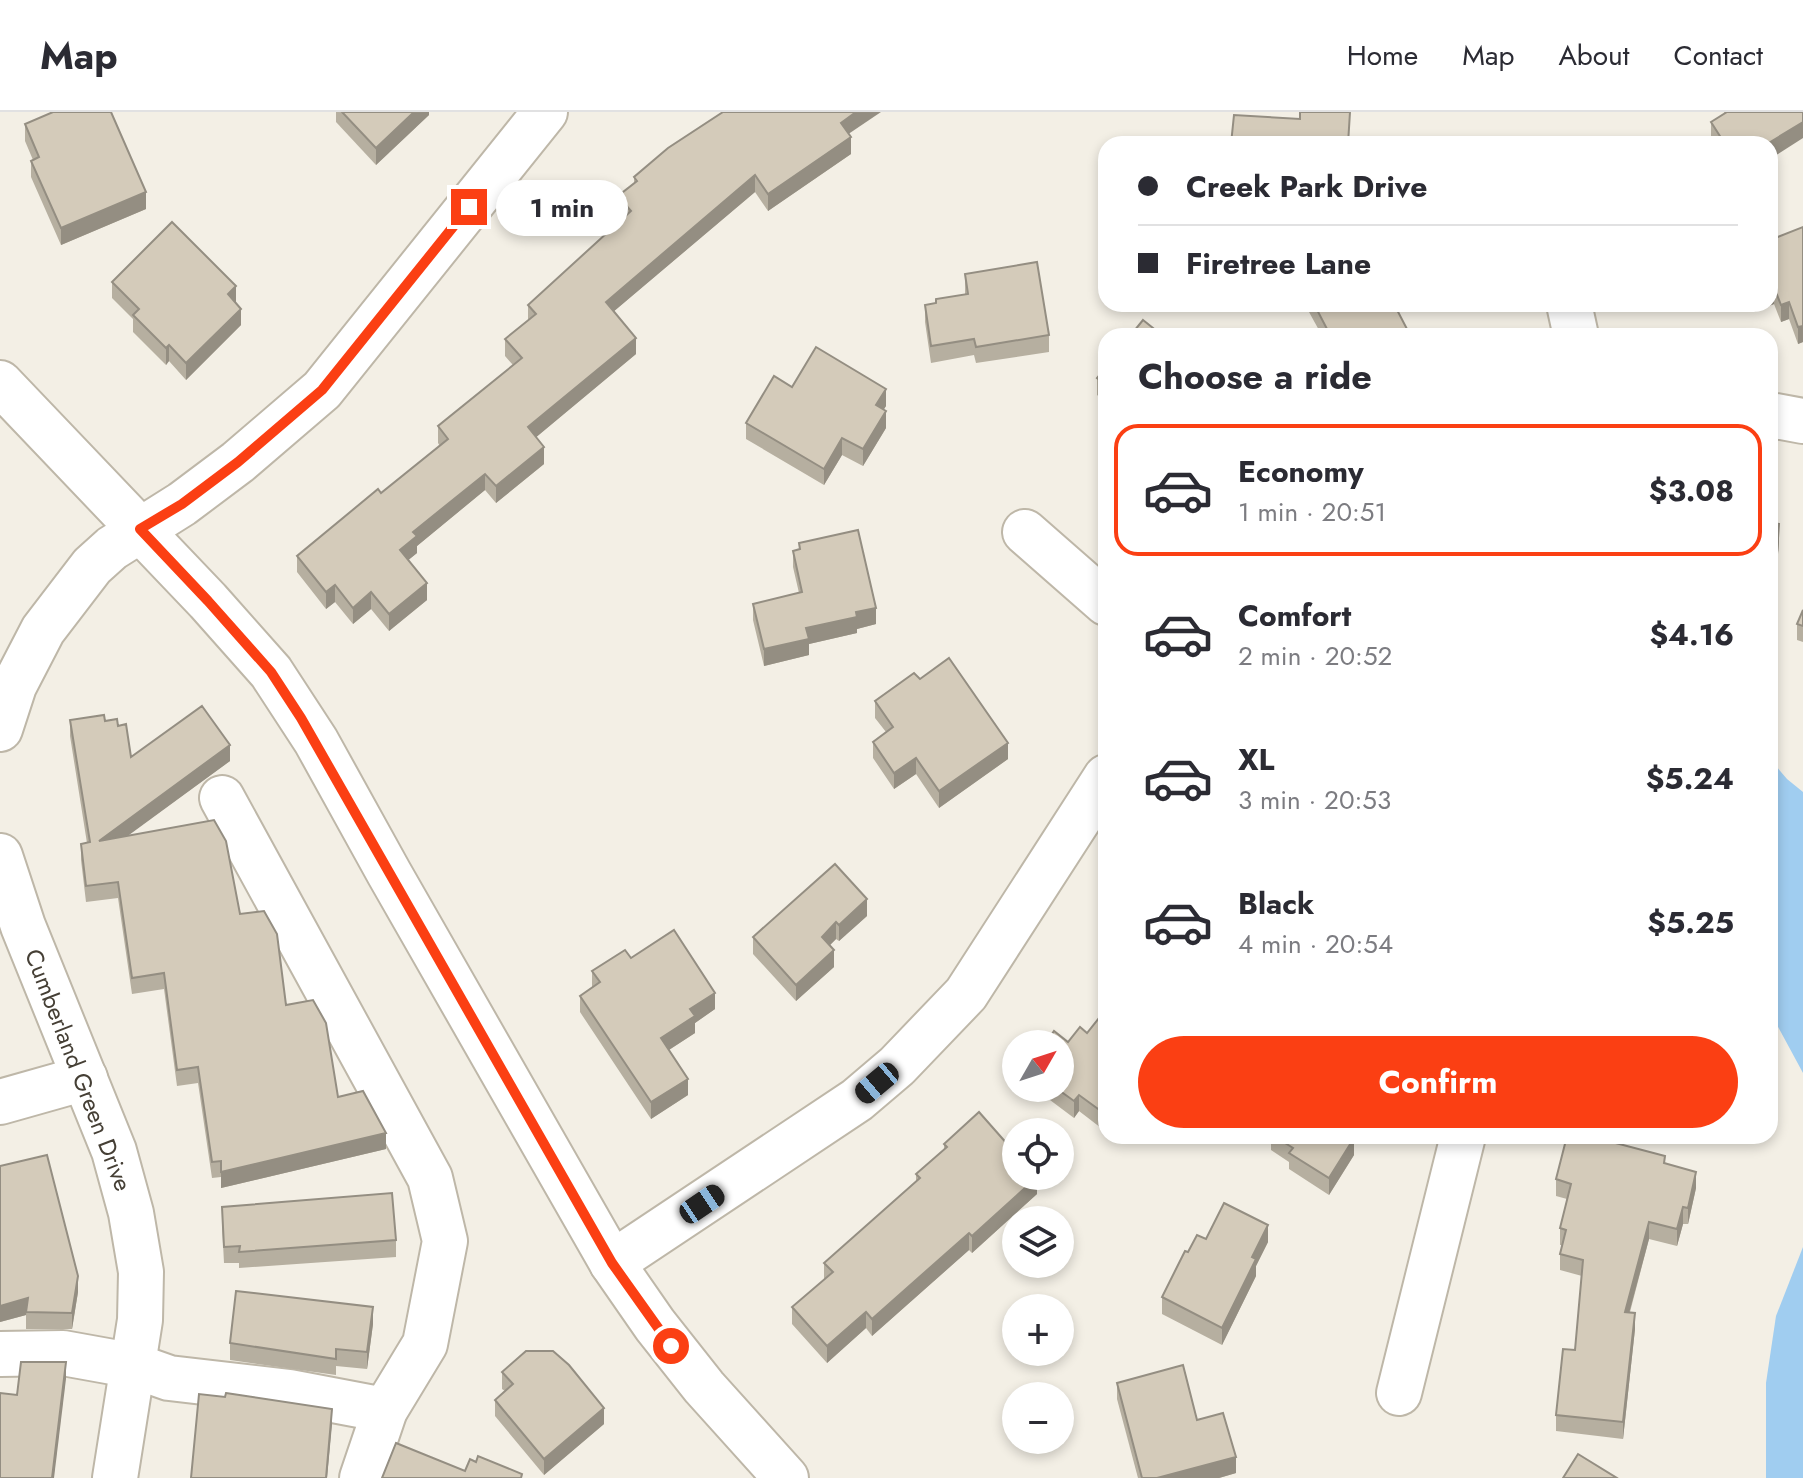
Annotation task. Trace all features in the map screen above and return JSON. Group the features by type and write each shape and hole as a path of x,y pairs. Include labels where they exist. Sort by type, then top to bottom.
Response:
{"street":[{"path":"0,729 14,686 43,630 92,566 238,462 322,390 545,112"},
{"path":"0,383 208,601 271,672 301,718 612,1263 655,1325 704,1387 786,1478"},
{"path":"1778,416 1803,421"},
{"path":"1025,532 1098,596"},
{"path":"612,1263 857,1100 931,1033 966,994 1098,790"},
{"path":"222,798 430,1178 445,1241 425,1344 385,1410 362,1478"},
{"name":"Cumberland Green Drive","path":"0,856 0,866 114,1151 131,1213 141,1272 140,1320 115,1478"},
{"path":"0,1102 85,1078"},
{"path":"1399,1393 1461,1144"},
{"path":"0,1354 63,1353 135,1366 169,1378 290,1392 385,1410"}],"water":[{"path":"1778,768 1803,792 1803,1073 1778,1027"},
{"path":"1803,1247 1803,1478 1766,1478 1766,1383 1776,1316"}],"building":[{"path":"53,112 111,112 146,192 61,228 31,161 39,157 25,124"},
{"path":"342,112 414,112 376,148"},
{"path":"723,112 856,112 841,123 851,137 768,194 755,175 606,302 636,338 528,427 544,447 496,486 485,474 413,532 417,536 400,550 427,583 389,614 371,592 353,608 335,585 326,592 297,556 378,489 381,493 448,439 438,426 522,358 505,339 536,314 528,305 631,211 618,196 637,181 634,177 668,148"},
{"path":"1300,112 1350,112 1348,136 1232,136 1234,115 1300,119"},
{"path":"1727,112 1803,112 1803,122 1778,137 1720,136 1711,122"},
{"path":"172,222 236,286 228,294 241,309 186,363 133,315 139,309 112,282"},
{"path":"1803,227 1803,326 1798,327 1789,302 1781,305 1778,297 1778,237"},
{"path":"1037,262 1049,335 976,347 974,339 931,346 925,305 936,303 936,299 968,294 965,274"},
{"path":"1318,312 1398,312 1406,328 1326,328"},
{"path":"1143,320 1153,328 1136,328"},
{"path":"816,347 886,389 876,405 886,411 863,449 842,438 824,469 746,423 774,376 792,387"},
{"path":"858,530 876,608 856,612 857,617 806,628 809,639 764,649 753,604 802,592 793,551 800,549 799,543"},
{"path":"1803,610 1803,626 1797,624"},
{"path":"949,658 1008,743 939,791 916,758 894,773 873,742 893,727 875,701 914,673 920,679"},
{"path":"202,706 230,745 99,841 214,820 226,841 240,914 264,911 277,934 286,1005 313,1000 326,1023 338,1097 363,1091 386,1133 221,1172 221,1161 212,1162 198,1067 177,1070 164,973 132,978 118,882 86,886 81,844 90,842 70,720 104,715 105,721 117,719 118,726 126,724 131,757"},
{"path":"835,864 867,899 839,925 836,922 822,937 834,950 796,985 753,937"},
{"path":"674,930 715,993 690,1009 695,1016 661,1038 688,1079 651,1102 580,996 600,982 592,971 625,950 631,958"},
{"path":"1098,1019 1098,1109 1079,1095 1074,1101 1074,1034 1080,1027 1087,1033"},
{"path":"979,1112 1002,1138 1002,1190 1023,1190 872,1319 866,1312 827,1346 792,1307 833,1272 824,1263 920,1178 916,1174 947,1147 944,1144"},
{"path":"1287,1144 1350,1144 1329,1178 1289,1153 1293,1148"},
{"path":"1565,1144 1619,1144 1665,1156 1664,1163 1696,1172 1688,1208 1683,1207 1677,1229 1649,1222 1625,1312 1635,1313 1623,1422 1556,1415 1563,1349 1575,1350 1583,1260 1560,1254 1566,1230 1560,1228 1571,1184 1556,1179"},
{"path":"47,1155 78,1276 72,1313 26,1312 28,1298 0,1306 0,1166"},
{"path":"392,1193 396,1240 239,1252 240,1246 224,1247 222,1207"},
{"path":"1224,1203 1268,1225 1252,1257 1256,1259 1222,1328 1162,1297 1185,1251 1188,1252 1197,1235 1206,1239"},
{"path":"236,1291 373,1307 367,1352 336,1349 336,1359 230,1343"},
{"path":"526,1351 553,1351 569,1365 604,1408 544,1459 495,1400 513,1384 502,1372"},
{"path":"21,1362 66,1362 52,1478 0,1478 0,1393 17,1395"},
{"path":"1183,1365 1197,1420 1223,1413 1236,1457 1157,1478 1142,1478 1117,1383"},
{"path":"226,1393 332,1409 326,1478 191,1478 199,1394 225,1397"},
{"path":"396,1443 465,1471 470,1459 476,1462 478,1456 522,1474 521,1478 382,1478"},
{"path":"1578,1454 1617,1478 1563,1478"}],"route":[{"path":"469,207 322,390 238,462 182,504 140,529 271,672 316,741 612,1263 671,1346"}]}
